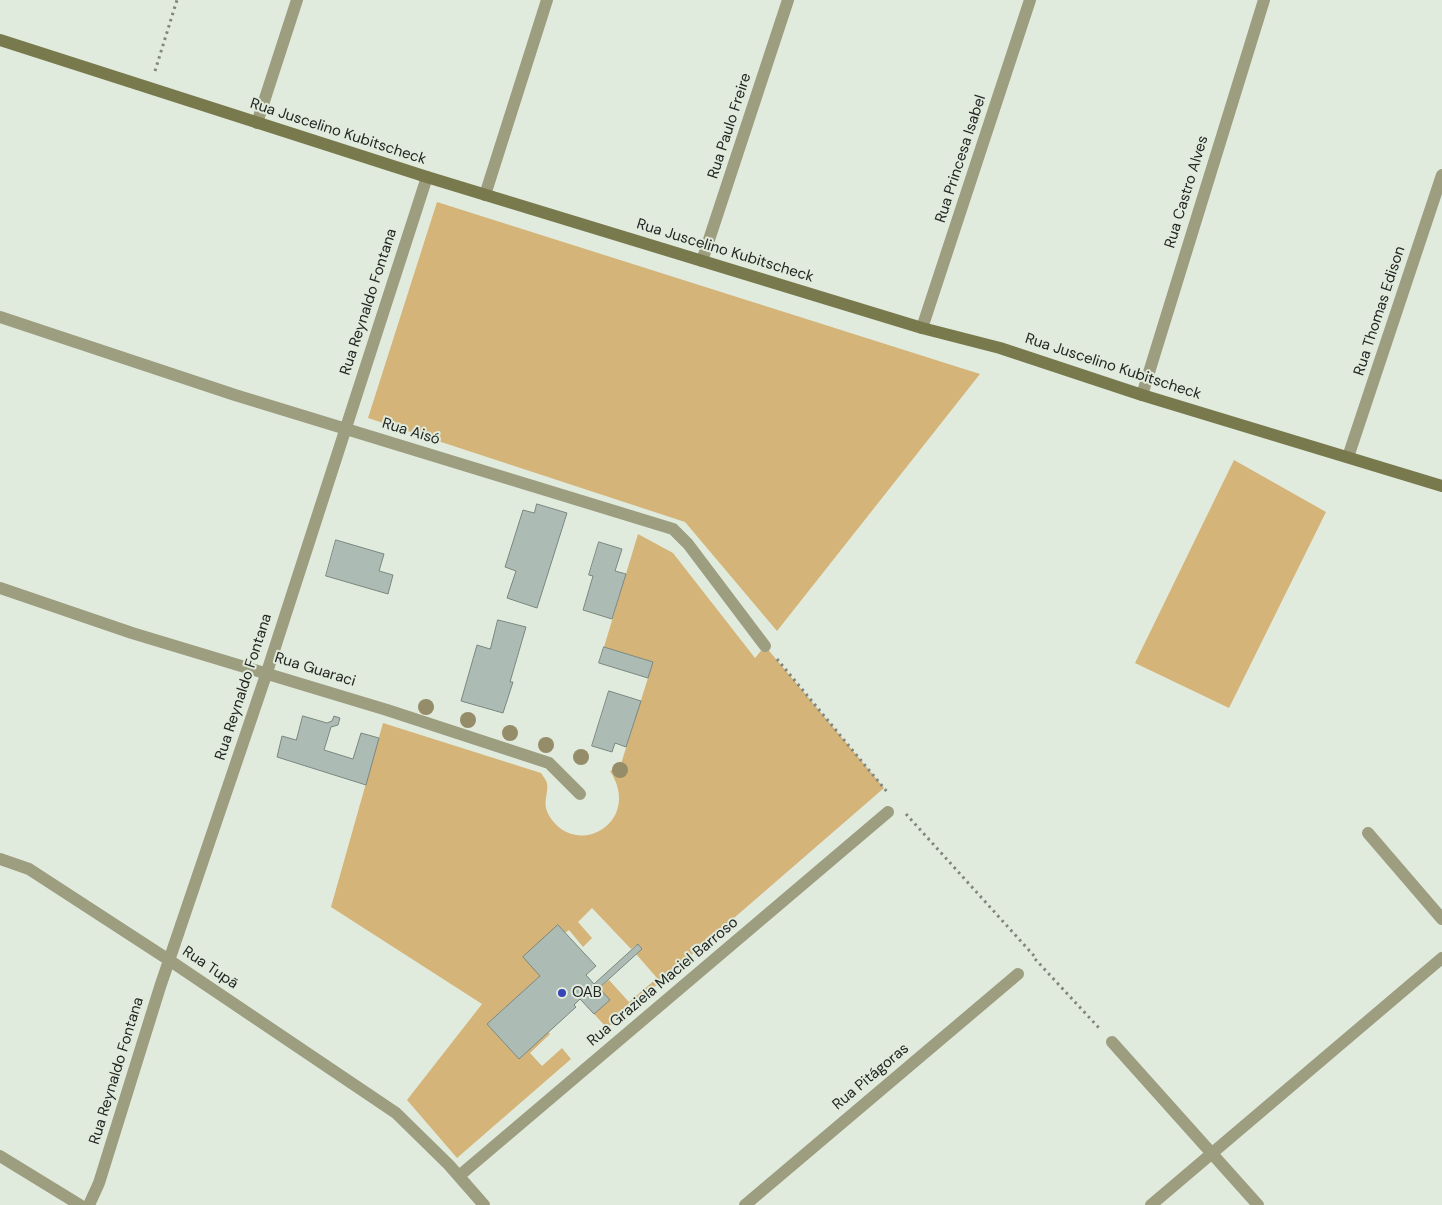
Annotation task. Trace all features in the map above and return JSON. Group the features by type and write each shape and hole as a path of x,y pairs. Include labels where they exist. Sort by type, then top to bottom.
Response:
{"street":[{"path":"257,123 297,0"},
{"path":"485,195 547,0"},
{"name":"Rua Paulo Freire","path":"702,261 788,0"},
{"name":"Rua Princesa Isabel","path":"922,328 1030,0"},
{"name":"Rua Castro Alves","path":"1142,394 1264,0"},
{"name":"Rua Juscelino Kubitscheck","path":"0,40 485,195 922,328 1000,348 1142,394 1442,486"},
{"name":"Rua Thomas Edison","path":"1348,457 1442,175"},
{"name":"Rua Reynaldo Fontana","path":"89,1205 99,1183 169,960 267,672 427,177"},
{"name":"Rua Aisó","path":"0,317 235,396 673,529 688,544 765,646"},
{"name":"Rua Guaraci","path":"0,588 132,633 267,672 549,763 580,794"},
{"name":"Rua Graziela Maciel Barroso","path":"459,1176 888,812"},
{"path":"1368,833 1442,919"},
{"name":"Rua Tupã","path":"0,859 29,869 169,960 396,1114 459,1176 484,1205"},
{"path":"1151,1205 1442,958"},
{"name":"Rua Pitágoras","path":"745,1205 1018,974"},
{"path":"1112,1042 1258,1205"},
{"path":"0,1156 80,1205"}],"path":[{"path":"149,88 177,0"},
{"path":"765,646 898,804 1112,1042"},
{"path":"888,812 898,804"},
{"path":"1018,974 1036,958"}],"shaded area":[{"path":"437,202 980,374 777,631 685,522 368,418"},
{"path":"1234,460 1326,512 1229,708 1135,663"},
{"path":"638,534 673,553 755,658 765,646 884,788 607,1028 594,1014 609,1000 599,988 609,980 629,1002 657,978 636,954 642,949 638,944 631,949 592,908 578,922 592,938 583,947 569,930 565,933 558,925 540,976 487,1024 519,1059 548,1032 550,1034 530,1053 542,1066 562,1048 571,1059 457,1158 407,1100 482,1004 331,907 383,723 541,773 547,783 546,809 552,820 564,831 578,835 592,834 604,828 613,818 619,805 618,789 610,771 620,767 653,662 604,647"}],"building":[{"path":"537,504 567,513 537,608 507,598 516,571 505,567 523,510 534,513"},
{"path":"336,540 384,554 379,571 393,575 388,594 326,576"},
{"path":"599,542 622,549 615,571 626,574 612,619 583,610 593,576 589,575"},
{"path":"498,620 526,627 510,682 513,682 503,713 461,701 477,645 490,649"},
{"path":"604,647 653,662 648,678 599,663"},
{"path":"609,691 641,701 626,747 615,743 612,752 592,746"},
{"path":"303,716 327,723 332,721 334,716 340,718 338,725 331,727 324,750 353,759 361,733 379,738 366,785 277,757 282,736 296,740"},
{"name":"OAB","path":"558,925 596,966 586,975 594,984 638,944 642,949 599,988 610,1000 594,1014 580,999 574,1005 576,1007 519,1059 487,1024 540,976 523,957"}],"place":[{"name":"OAB","path":"562,993"}]}
